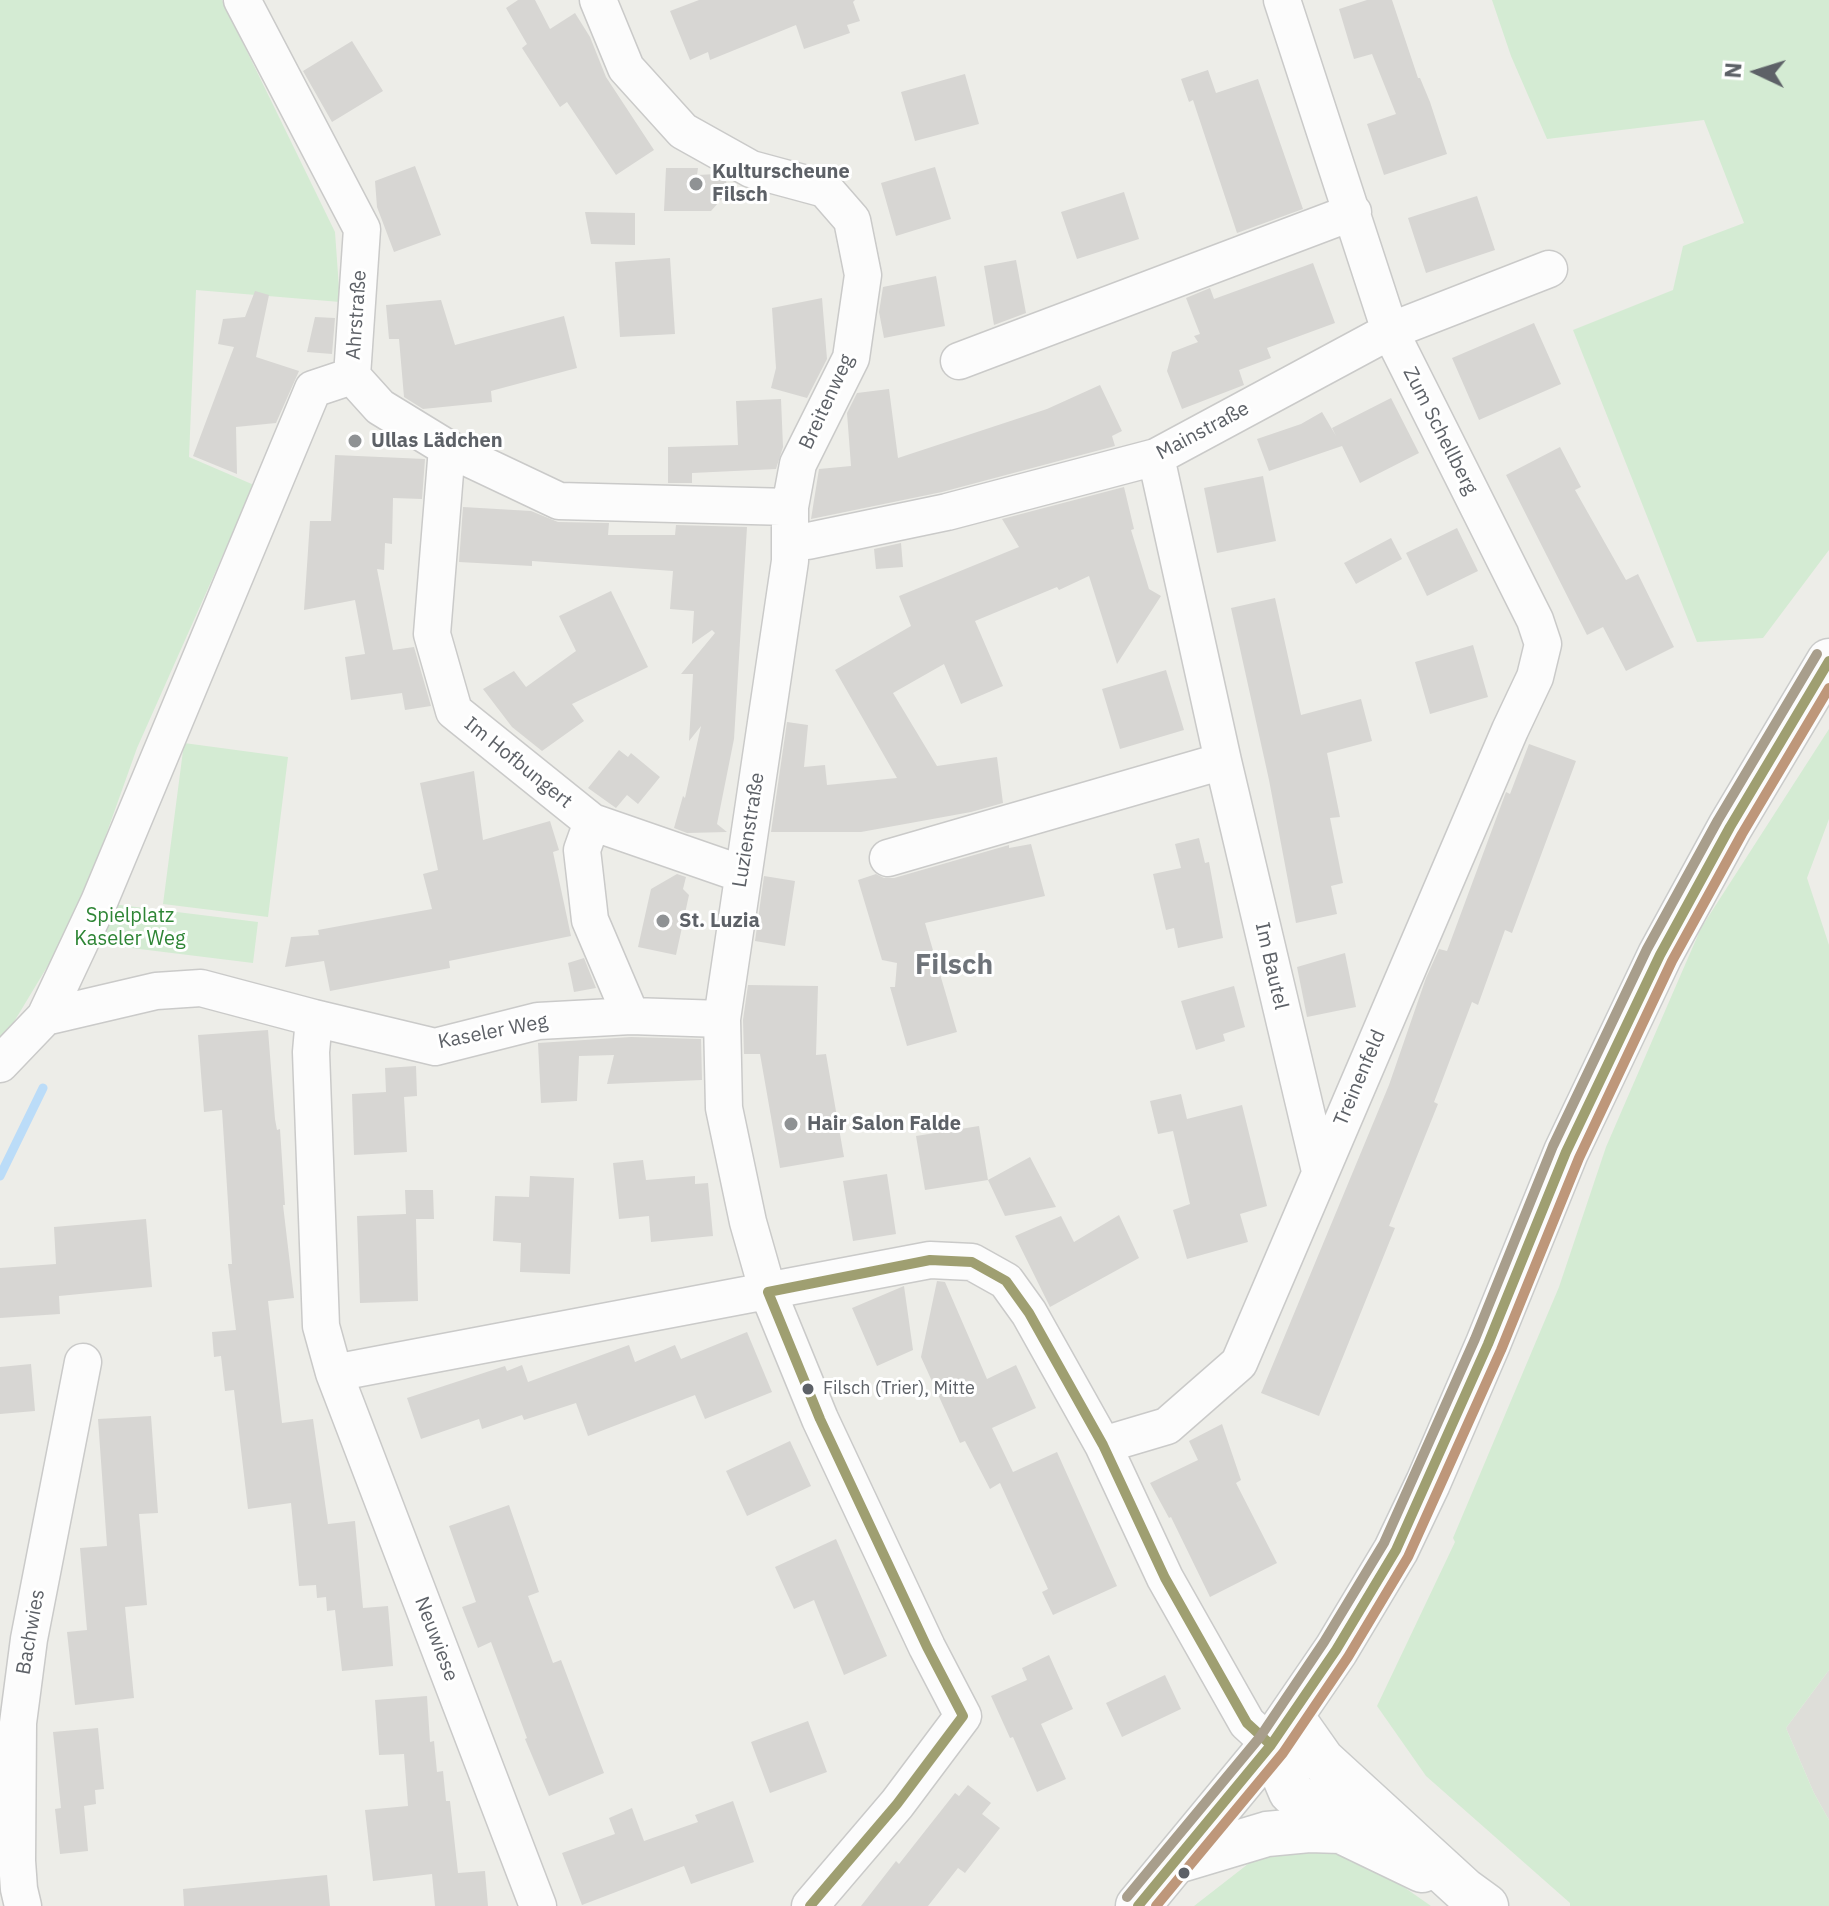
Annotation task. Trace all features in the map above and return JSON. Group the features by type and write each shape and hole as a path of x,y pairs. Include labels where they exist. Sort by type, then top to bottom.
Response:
{"main road":[{"path":"1138,1906 1281,1730 1336,1650 1396,1550 1488,1344 1566,1152 1660,955 1730,827 1829,661"},
{"path":"1281,1730 1322,1760 1475,1898"},
{"path":"1281,1730 1291,1792 1341,1831 1475,1898"},
{"path":"1177,1861 1267,1834 1341,1831"}],"street":[{"name":"Ahrstraße","path":"242,0 362,229 352,376 380,407 447,448 559,501 790,524"},
{"name":"Breitenweg","path":"598,0 626,68 683,131 751,169 825,189 852,220 863,275 851,358 798,464 790,524"},
{"name":"Zum Schellberg","path":"1282,0 1390,331 1535,620 1543,644"},
{"path":"959,361 1353,212"},
{"name":"Mainstraße","path":"790,524 808,541 947,512 1156,457 1390,331 1549,269"},
{"path":"0,1064 45,1017 99,902 313,389 352,376"},
{"name":"Im Hofbungert","path":"447,448 432,634 454,711 592,822 742,874"},
{"name":"Im Bautel","path":"1156,457 1223,761 1320,1171"},
{"name":"Luzienstraße","path":"790,524 790,561 722,1019 724,1108 748,1222 768,1292 827,1433 927,1647 963,1716 897,1804 810,1906"},
{"name":"Treinenfeld","path":"1103,1445 1167,1426 1239,1363 1535,677 1543,644"},
{"path":"888,858 1223,761"},
{"path":"592,822 582,850 590,920 631,1016"},
{"name":"Kaseler Weg","path":"45,1017 156,991 201,988 313,1035 435,1047 538,1021 631,1016 722,1019"},
{"name":"Neuwiese","path":"313,1035 321,1326 334,1373 538,1906"},
{"path":"334,1373 930,1260 972,1262 1006,1281 1029,1313 1103,1445 1165,1578 1247,1723 1281,1730"},
{"name":"Bachwies","path":"23,1906 17,1861 18,1723 29,1639 83,1362"}],"shaded area":[{"path":"1829,1670 1829,1820 1786,1728"}],"green space":[{"path":"0,0 222,0 335,232 340,302 196,290 189,457 254,485 137,748 76,919 0,1045"},
{"path":"1492,0 1829,0 1829,550 1763,638 1697,642 1573,330 1673,290 1683,246 1744,223 1704,120 1547,139 1511,56"},
{"path":"1829,729 1829,819 1807,878 1829,945 1829,1670 1786,1728 1829,1820 1829,1906 1570,1906 1426,1776 1377,1706 1455,1542 1453,1538 1559,1287 1606,1147 1701,928"},
{"path":"184,743 288,757 268,917 163,904"},
{"name":"Spielplatz Kaseler Weg","path":"112,904 258,922 253,963 99,944"},
{"path":"1275,1843 1361,1857 1431,1906 1194,1906"}],"building":[{"path":"518,0 535,0 550,29 575,13 590,37 606,77 654,150 616,175 567,102 560,107 522,48 527,44 506,8"},
{"path":"699,0 855,0 853,2 860,21 847,25 850,33 804,49 796,25 710,60 708,52 690,60 670,11"},
{"path":"1367,0 1392,0 1447,154 1384,175 1367,124 1396,114 1372,54 1354,59 1339,9"},
{"path":"352,41 383,91 332,122 303,71"},
{"path":"1208,70 1216,93 1258,79 1303,209 1237,233 1193,100 1189,102 1181,79"},
{"path":"965,74 979,124 915,141 901,92"},
{"path":"415,166 441,235 394,252 377,207 375,181"},
{"path":"935,167 951,219 896,236 881,183"},
{"name":"Kulturscheune Filsch","path":"666,168 698,168 697,175 717,174 726,179 727,193 711,211 664,211"},
{"path":"1124,192 1139,239 1077,259 1061,212"},
{"path":"1477,196 1495,250 1426,273 1408,218"},
{"path":"585,212 635,213 635,245 591,244"},
{"path":"670,258 675,334 620,337 615,262"},
{"path":"1016,260 1026,313 994,325 984,266"},
{"path":"1313,263 1335,323 1267,348 1271,358 1239,370 1244,385 1182,409 1167,371 1172,352 1198,342 1194,336 1200,334 1186,298 1210,288 1214,299"},
{"path":"936,276 945,326 884,338 879,312 883,287"},
{"path":"255,291 269,295 256,357 299,371 276,423 236,427 237,474 193,456 234,347 218,344 223,319 245,317"},
{"path":"822,298 827,359 807,398 771,388 776,368 772,308"},
{"path":"441,300 455,345 564,316 577,368 491,391 492,402 423,409 404,397 399,339 389,339 386,305"},
{"path":"315,317 335,318 332,354 307,352"},
{"path":"1534,323 1561,384 1479,420 1452,358"},
{"path":"1100,385 1122,431 1112,436 1115,446 942,492 811,519 819,469 851,466 847,413 857,393 889,389 898,458 1047,409"},
{"path":"1391,398 1419,453 1360,483 1342,446 1269,471 1257,439 1301,424 1322,412 1336,436 1332,428"},
{"path":"781,399 783,447 776,469 692,473 692,483 668,483 668,447 738,445 736,401"},
{"path":"1560,447 1581,487 1575,490 1626,580 1638,574 1674,647 1626,671 1603,627 1587,635 1506,475"},
{"path":"335,455 425,459 422,499 393,498 392,544 385,543 384,570 377,569 393,650 414,647 431,706 405,710 402,693 351,700 345,657 365,654 355,600 304,610 310,521 331,521"},
{"path":"1263,476 1276,541 1217,553 1204,488"},
{"path":"1124,487 1134,529 1131,530 1149,589 1161,596 1117,664 1089,576 975,621 1003,686 961,704 944,664 893,693 937,766 997,757 1003,803 971,812 861,832 771,832 787,722 808,725 804,767 825,765 827,785 897,778 835,670 911,626 899,596 1019,547 1002,519"},
{"path":"463,507 531,511 558,522 609,523 608,535 675,535 676,525 747,527 734,739 717,824 727,832 687,833 674,828 683,796 685,798 701,726 689,741 693,674 681,674 715,633 712,630 692,644 694,611 670,609 673,571 532,561 532,566 459,562"},
{"path":"1457,528 1478,571 1427,596 1406,553"},
{"path":"1391,538 1402,559 1356,584 1344,563"},
{"path":"901,543 903,567 876,569 874,549"},
{"path":"611,591 648,667 572,704 584,721 542,751 512,727 483,689 514,671 526,687 576,651 559,616"},
{"path":"1275,598 1301,715 1361,699 1372,741 1327,753 1340,817 1330,818 1343,883 1331,886 1337,914 1296,923 1269,780 1231,608"},
{"path":"1473,645 1488,697 1430,714 1415,662"},
{"path":"1166,670 1184,730 1120,749 1102,689"},
{"path":"1529,744 1576,761 1512,933 1505,930 1478,1005 1472,1002 1434,1102 1438,1104 1389,1226 1395,1228 1319,1416 1261,1393 1389,1085 1426,978 1439,949 1447,951 1506,792 1510,794"},
{"path":"619,750 628,757 631,753 660,777 638,804 627,795 616,808 588,788"},
{"path":"474,771 483,840 550,821 559,850 553,852 571,936 449,961 450,968 330,991 324,961 285,967 291,937 319,935 318,930 432,909 423,874 438,870 420,783"},
{"path":"1199,838 1205,863 1209,862 1223,938 1178,948 1174,928 1166,930 1153,874 1181,868 1175,844"},
{"path":"1031,844 1045,896 925,923 957,1032 907,1046 890,987 895,987 897,963 882,960 858,880 876,874 894,878 1009,845 1009,848"},
{"name":"St. Luzia","path":"677,874 686,877 683,889 689,895 676,955 638,947 651,889"},
{"path":"764,876 795,881 785,946 755,941"},
{"path":"1345,953 1356,1007 1307,1017 1297,967"},
{"path":"584,958 596,988 574,992 568,963"},
{"path":"748,985 818,986 816,1055 826,1054 844,1157 780,1168 760,1054 744,1054 743,1020"},
{"path":"1234,986 1245,1027 1223,1034 1225,1041 1196,1050 1181,1001"},
{"path":"268,1030 294,1298 268,1301 282,1423 313,1419 328,1524 355,1521 363,1608 388,1606 393,1666 342,1671 335,1610 327,1611 326,1597 317,1598 316,1585 299,1586 291,1503 248,1509 234,1390 225,1391 221,1356 214,1357 212,1332 236,1330 228,1264 232,1264 222,1110 204,1112 198,1035"},
{"path":"631,1037 701,1039 702,1080 607,1084 614,1055 579,1056 577,1101 541,1103 538,1043"},
{"path":"416,1066 417,1096 404,1097 407,1152 354,1155 352,1094 386,1092 385,1068"},
{"path":"1181,1094 1187,1119 1242,1105 1267,1206 1240,1214 1248,1242 1187,1259 1173,1210 1190,1204 1173,1131 1158,1134 1150,1101"},
{"path":"979,1126 988,1180 925,1190 916,1136"},
{"path":"1030,1157 1056,1207 1005,1216 988,1180"},
{"path":"643,1160 646,1180 695,1176 695,1184 708,1183 713,1236 651,1242 649,1216 619,1219 613,1163"},
{"path":"887,1174 896,1234 853,1241 843,1181"},
{"path":"530,1176 574,1178 570,1274 520,1272 521,1243 493,1241 495,1196 529,1197"},
{"path":"405,1190 433,1190 434,1219 416,1219 418,1301 360,1303 357,1216 406,1214"},
{"path":"1119,1215 1139,1258 1050,1307 1015,1236 1061,1216 1074,1242"},
{"path":"146,1219 152,1287 59,1296 60,1314 0,1318 0,1268 56,1264 54,1227"},
{"path":"937,1281 945,1282 987,1379 1016,1365 1036,1408 992,1428 1013,1472 1057,1452 1117,1586 1053,1615 1042,1592 1048,1589 1000,1483 990,1489 965,1441 960,1443 921,1357"},
{"path":"904,1286 913,1350 877,1366 852,1308"},
{"path":"747,1332 772,1392 705,1419 695,1395 588,1436 576,1403 524,1420 522,1415 482,1429 479,1419 421,1439 407,1398 505,1366 507,1371 522,1365 528,1382 629,1345 635,1362 675,1345 681,1359"},
{"path":"31,1364 35,1411 0,1414 0,1367"},
{"path":"151,1416 158,1513 139,1514 147,1605 125,1607 134,1698 75,1705 67,1632 87,1630 80,1548 107,1546 98,1419"},
{"path":"1222,1424 1241,1480 1236,1483 1277,1563 1210,1597 1171,1517 1150,1483 1198,1460 1189,1441"},
{"path":"790,1441 811,1486 747,1516 726,1471"},
{"path":"509,1505 539,1592 528,1596 553,1663 561,1660 604,1773 549,1796 491,1642 478,1648 462,1607 476,1602 449,1526"},
{"path":"836,1539 887,1656 844,1675 814,1600 794,1609 775,1567"},
{"path":"1049,1655 1073,1709 1041,1724 1066,1779 1037,1792 991,1696 1027,1680 1022,1668"},
{"path":"1165,1675 1181,1709 1122,1737 1106,1703"},
{"path":"427,1696 430,1742 434,1741 437,1772 443,1771 446,1801 450,1801 458,1873 485,1871 488,1906 435,1906 432,1874 373,1881 365,1810 408,1806 404,1754 379,1755 375,1700"},
{"path":"808,1721 827,1772 770,1793 751,1742"},
{"path":"98,1728 104,1789 95,1790 96,1804 84,1806 88,1851 60,1854 55,1809 61,1808 53,1732"},
{"path":"968,1785 991,1803 982,1814 1000,1828 965,1873 958,1868 928,1906 861,1906 955,1793 959,1796"},
{"path":"733,1801 754,1862 691,1884 684,1866 582,1905 562,1853 615,1834 609,1818 632,1808 644,1841 698,1822 695,1815"},
{"path":"327,1875 330,1906 184,1906 183,1889"}],"waterway":[{"path":"0,1176 43,1088"}],"transit line":[{"path":"1127,1897 1260,1737 1324,1642 1384,1543 1475,1339 1553,1146 1647,949 1718,820 1817,654"},
{"path":"1138,1906 1271,1745 1336,1650 1396,1550 1488,1344 1566,1152 1660,955 1730,827 1829,661"},
{"path":"1156,1906 1283,1753 1348,1657 1408,1557 1501,1350 1579,1158 1672,961 1742,834 1829,688"},
{"path":"768,1292 930,1260 972,1262 1006,1281 1029,1313 1103,1445 1165,1578 1247,1723 1271,1745"},
{"path":"768,1292 820,1419 927,1647 963,1716"},
{"path":"810,1906 897,1804 963,1716"}],"place":[{"name":"Kulturscheune Filsch","path":"696,184"},
{"name":"Ullas Lädchen","path":"355,441"},
{"name":"St. Luzia","path":"663,921"},
{"name":"Hair Salon Falde","path":"791,1124"},
{"name":"Filsch (Trier), Mitte","path":"808,1389"}],"district":[{"name":"Filsch","path":"954,966"}]}
